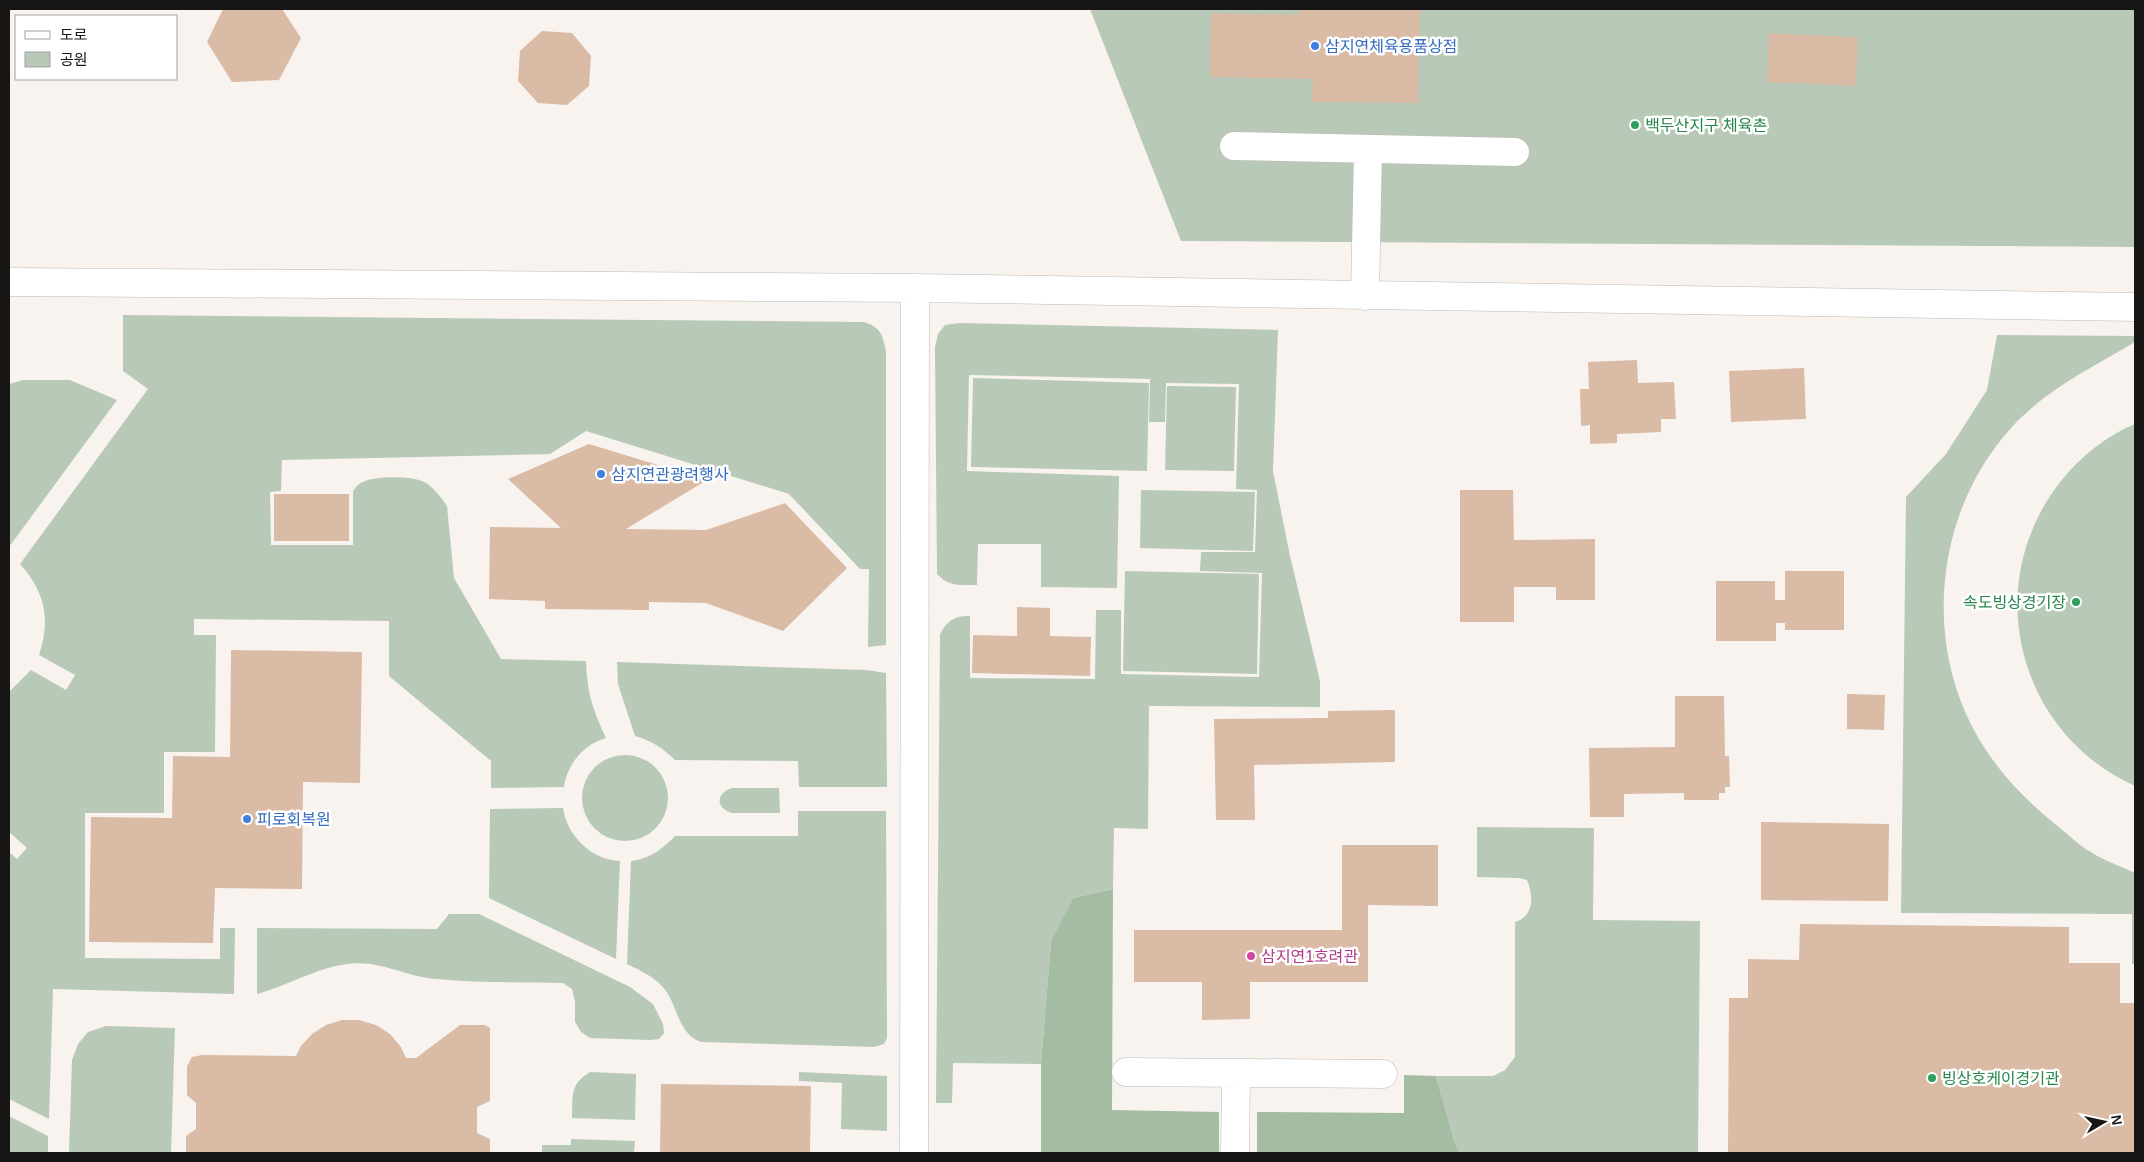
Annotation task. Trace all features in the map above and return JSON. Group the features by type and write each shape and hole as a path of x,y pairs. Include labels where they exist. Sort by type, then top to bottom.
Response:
{"street":[{"path":"1234,146 1515,152"},
{"path":"1365,296 1368,149"},
{"path":"9,282 915,288 2135,307"},
{"path":"914,1153 915,288"},
{"path":"1126,1072 1382,1074"},
{"path":"1235,1153 1236,1073"}],"green space":[{"name":"백두산지구 체육촌","path":"1090,9 2135,9 2135,247 1181,241"},
{"path":"123,315 863,322 869,324 880,332 886,351 886,645 868,647 869,569 860,569 789,494 586,431 550,454 282,460 281,491 270,492 271,545 353,545 353,491 357,485 371,479 399,477 416,479 429,485 447,506 454,578 501,659 586,661 592,701 606,738 591,745 578,756 569,770 564,787 491,788 491,761 389,676 389,621 194,619 194,635 216,635 215,752 164,752 164,813 85,813 85,958 220,959 220,928 235,928 234,994 53,989 49,1119 9,1099 9,852 17,859 27,848 9,832 9,692 31,670 66,690 75,675 39,655 45,630 43,606 35,585 20,564 148,389 123,371"},
{"path":"959,323 1278,330 1273,471 1290,556 1320,681 1320,707 1149,706 1148,829 1114,828 1113,889 1073,898 1051,941 1041,1064 953,1063 952,1103 936,1103 940,635 945,626 955,618 970,616 970,678 1095,679 1096,610 1121,610 1121,674 1259,677 1262,573 1200,571 1201,552 1255,552 1257,490 1236,489 1239,384 1166,383 1165,422 1149,422 1150,379 969,375 967,471 1119,476 1117,588 1041,587 1041,544 978,544 977,585 950,583 937,574 935,347 938,334 945,325"},
{"path":"1997,335 2135,336 2135,342 2070,380 2040,401 2012,427 1986,461 1965,499 1952,540 1945,582 1944,625 1951,668 1964,709 1984,747 1999,769 2035,807 2082,846 2101,858 2135,873 2135,964 2132,964 2132,914 1901,913 1906,497 1946,454 1987,390"},
{"path":"973,378 1149,383 1147,471 971,467"},
{"path":"23,380 70,380 117,400 9,547 9,384"},
{"path":"1167,386 1236,387 1234,471 1165,470"},
{"name":"속도빙상경기장","path":"2135,424 2135,786 2094,762 2062,730 2038,693 2023,652 2017,608 2022,564 2036,521 2061,481 2077,463 2104,441"},
{"path":"1141,490 1255,492 1253,551 1140,548"},
{"path":"1125,571 1259,574 1257,674 1123,671"},
{"path":"617,662 867,670 886,673 887,787 799,787 798,761 675,760 657,745 635,736 618,684"},
{"path":"625,755 641,758 649,762 661,774 665,782 668,798 665,814 661,822 649,834 641,838 625,841 609,838 601,834 589,822 585,814 582,798 585,782 589,774 601,762 609,758"},
{"path":"732,788 779,788 780,813 732,813 726,811 720,804 720,797"},
{"path":"563,808 570,828 583,845 600,856 620,861 616,959 489,898 490,809"},
{"path":"798,811 886,811 887,1038 884,1044 874,1047 701,1042 683,1027 670,998 662,986 648,975 627,964 631,861 655,853 675,836 798,836"},
{"path":"1477,827 1594,828 1593,920 1700,921 1698,1153 1460,1153 1455,1144 1436,1076 1493,1076 1505,1070 1515,1057 1515,922 1526,915 1531,905 1531,893 1527,880 1519,878 1477,877"},
{"path":"1113,889 1112,1110 1219,1112 1219,1153 1041,1153 1041,1064 1051,941 1073,898"},
{"path":"449,914 479,914 630,987 653,1004 663,1024 664,1033 659,1039 650,1040 590,1038 581,1032 575,1022 575,1002 572,989 563,983 484,982 426,978 370,964 359,963 335,966 257,994 257,928 437,929"},
{"path":"106,1026 175,1028 171,1153 69,1153 72,1060 78,1044 88,1032"},
{"path":"590,1072 636,1074 635,1120 572,1118 575,1086"},
{"path":"799,1072 887,1076 887,1131 841,1129 842,1083 799,1081"},
{"path":"1404,1075 1436,1076 1455,1144 1460,1153 1257,1153 1257,1112 1404,1113"},
{"path":"9,1116 48,1136 48,1153 9,1153"},
{"path":"571,1139 635,1141 634,1153 542,1153 542,1145 571,1145"}],"building":[{"path":"223,9 282,9 301,38 279,80 232,82 207,42"},
{"name":"삼지연체육용품상점","path":"1299,9 1420,9 1418,103 1312,102 1313,79 1210,77 1211,13 1299,15"},
{"path":"542,31 572,33 591,56 589,86 567,105 538,103 518,81 520,51"},
{"path":"1769,33 1858,37 1856,86 1767,82"},
{"path":"1637,360 1638,383 1674,382 1676,419 1661,419 1661,432 1617,434 1617,443 1590,444 1590,425 1581,426 1580,389 1589,389 1588,362"},
{"path":"1804,368 1806,419 1731,422 1729,371"},
{"path":"589,444 707,480 626,529 706,530 785,503 847,568 783,631 706,603 649,602 649,610 545,609 545,601 489,599 490,527 561,528 508,479"},
{"path":"1460,490 1513,490 1514,540 1595,539 1595,600 1556,600 1556,587 1514,587 1514,622 1460,622"},
{"path":"274,494 349,494 349,541 274,541"},
{"path":"1785,571 1844,571 1844,630 1785,630 1785,623 1776,623 1776,641 1716,641 1716,581 1775,581 1775,600 1785,600"},
{"path":"1017,607 1050,608 1050,636 1091,637 1090,676 972,673 973,635 1017,636"},
{"path":"231,650 362,652 360,783 303,782 302,889 215,888 213,943 89,942 91,817 172,818 173,756 230,757"},
{"path":"1847,694 1885,695 1884,730 1847,729"},
{"path":"1675,696 1724,696 1725,756 1729,756 1730,787 1725,787 1725,793 1719,793 1719,800 1684,800 1684,793 1624,794 1624,817 1590,817 1589,748 1675,747"},
{"path":"1395,710 1395,762 1254,765 1255,820 1216,820 1214,719 1328,718 1328,711"},
{"path":"1761,822 1889,824 1888,901 1761,900"},
{"name":"삼지연1호려관","path":"1342,845 1438,845 1438,906 1368,905 1368,982 1250,982 1250,1019 1202,1020 1202,982 1134,982 1134,930 1342,930"},
{"name":"빙상호케이경기관","path":"1800,924 2069,927 2069,963 2120,963 2120,1003 2135,1003 2135,1153 1728,1153 1729,998 1748,998 1748,959 1799,960"},
{"path":"342,1020 359,1020 376,1025 390,1034 401,1047 406,1058 416,1058 460,1025 485,1025 490,1028 490,1101 477,1107 477,1133 490,1139 490,1153 186,1153 186,1136 196,1129 196,1103 187,1095 187,1066 192,1057 202,1055 296,1056 301,1046 312,1034 326,1025"},
{"path":"661,1084 811,1086 810,1153 660,1153"}],"place":[{"name":"삼지연체육용품상점","path":"1315,46"},
{"name":"백두산지구 체육촌","path":"1635,125"},
{"name":"삼지연관광려행사","path":"601,474"},
{"name":"속도빙상경기장","path":"2076,602"},
{"name":"피로회복원","path":"247,819"},
{"name":"삼지연1호려관","path":"1251,956"},
{"name":"빙상호케이경기관","path":"1932,1078"}]}
